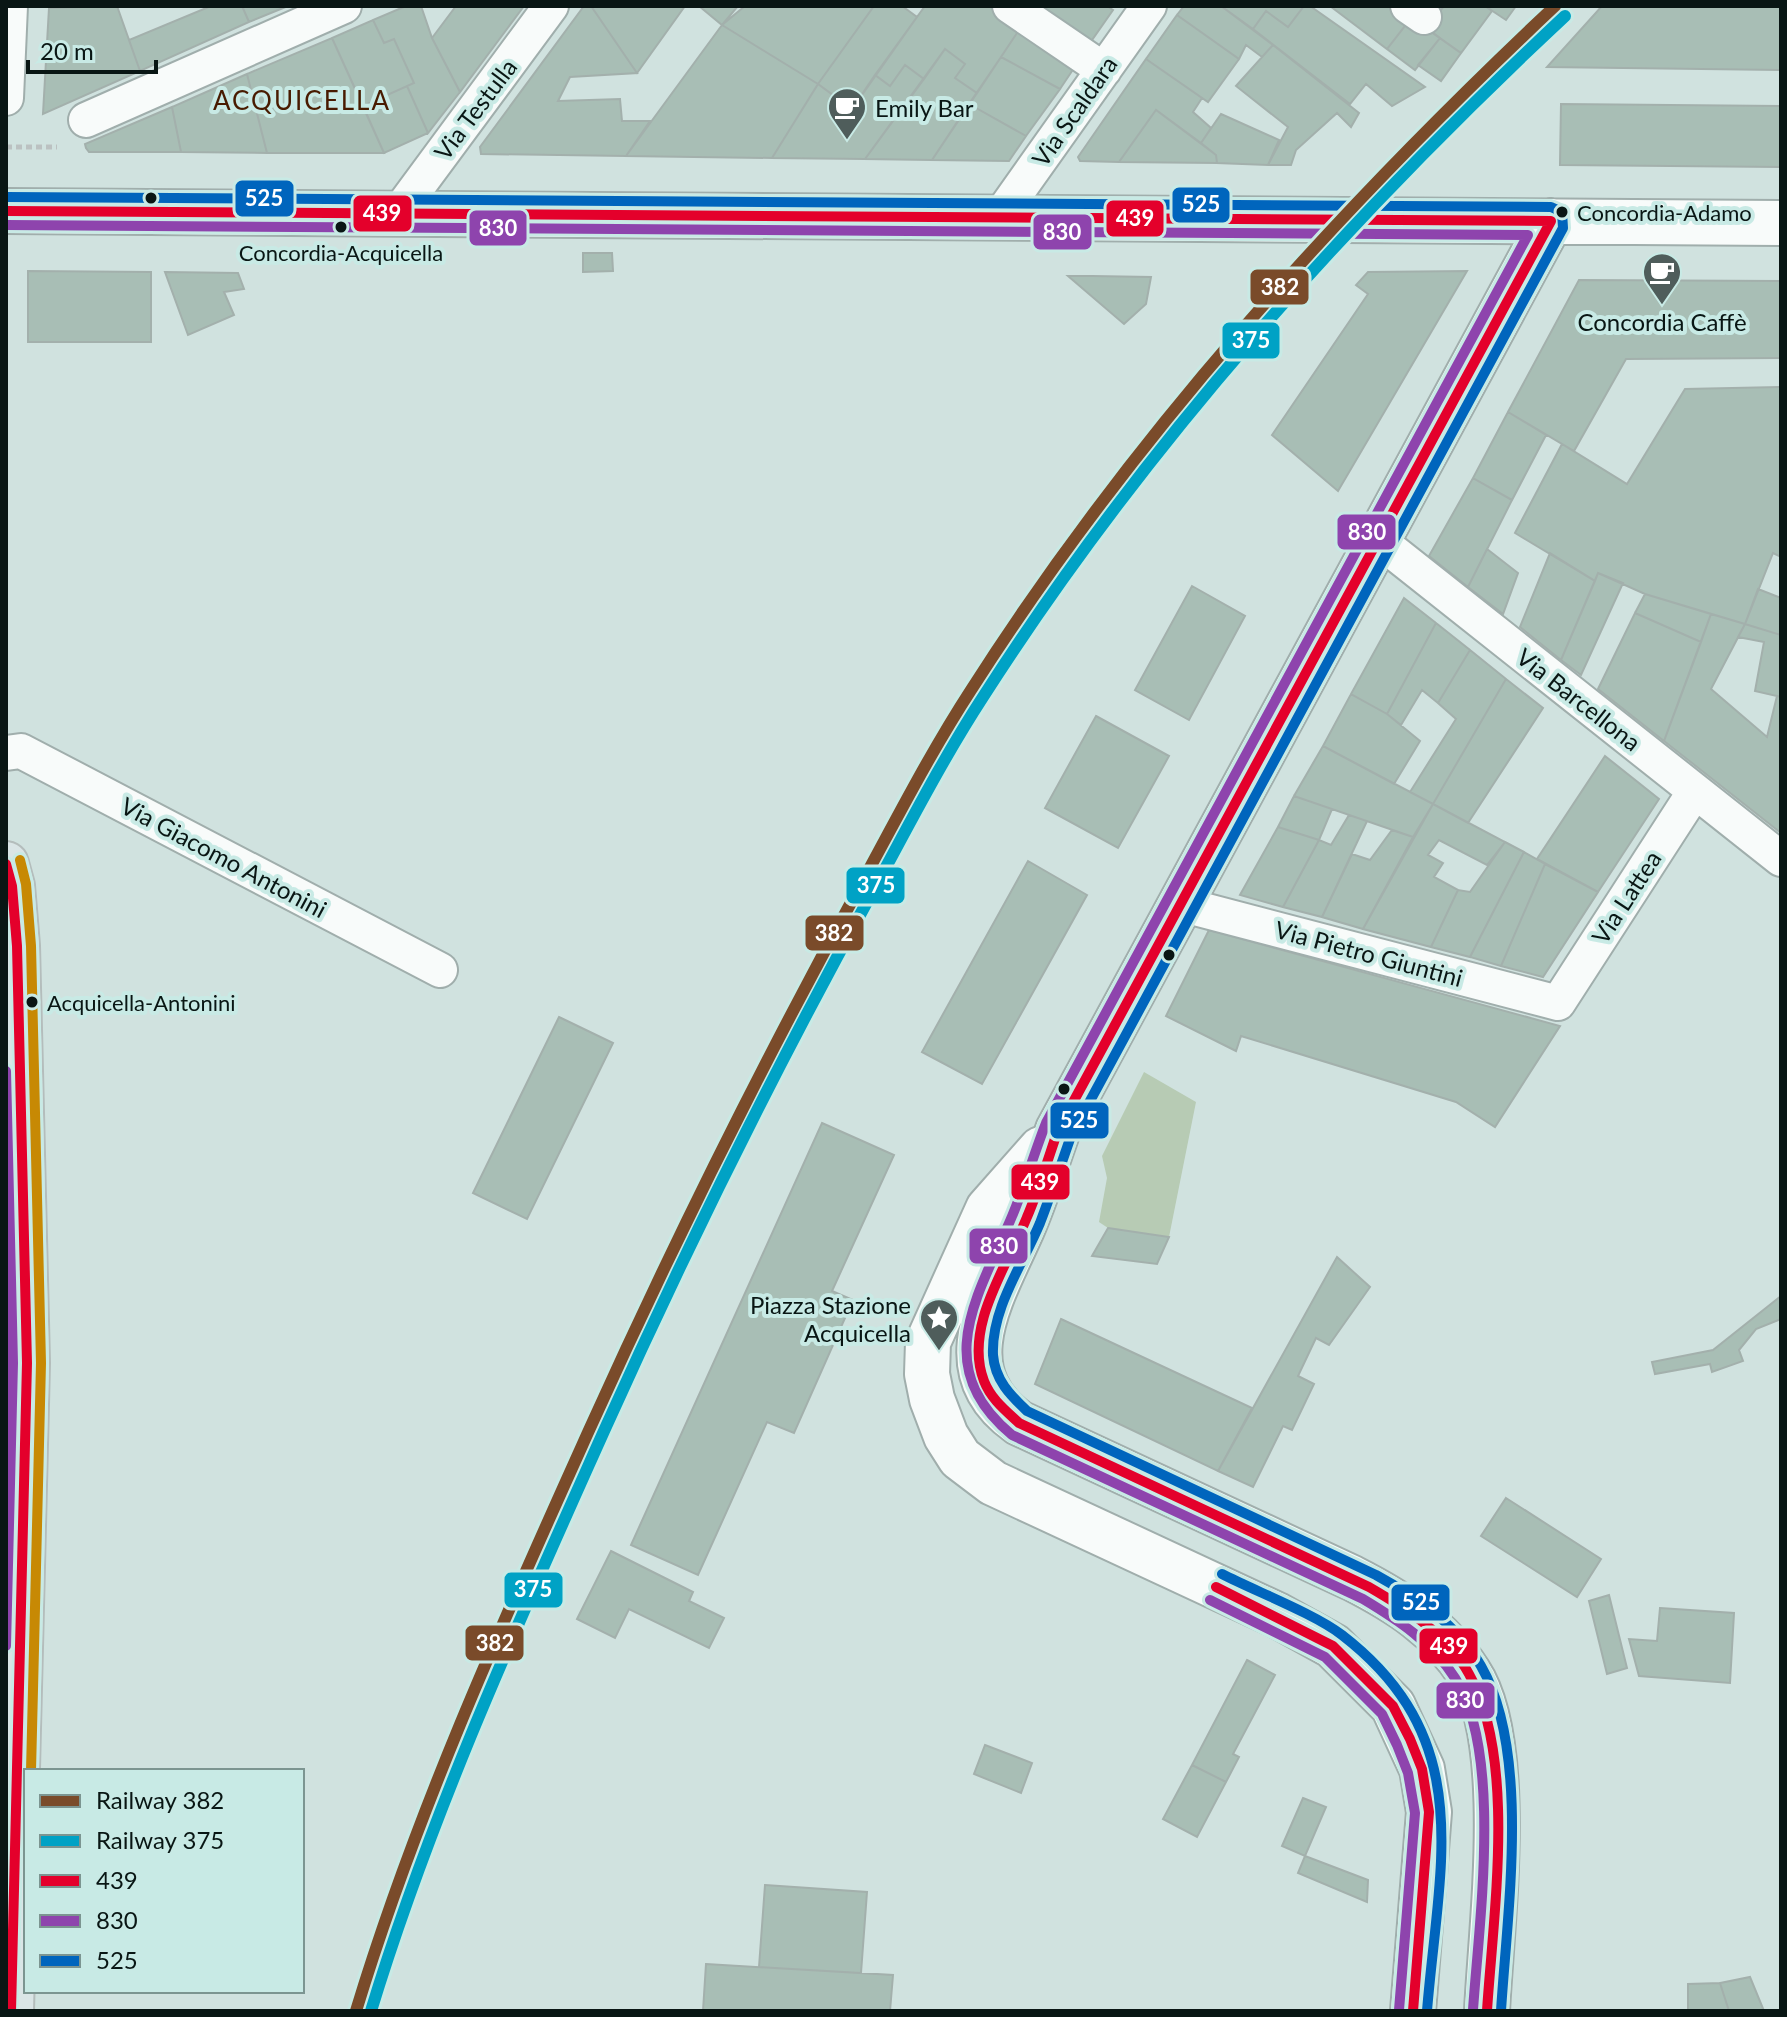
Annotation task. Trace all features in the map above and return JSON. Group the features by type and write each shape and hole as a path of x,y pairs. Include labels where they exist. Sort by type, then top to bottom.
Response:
{"main road":[{"path":"6,211 1781,223"},
{"path":"1487,2011 1497,1790 1490,1728 1472,1676 1445,1640 1401,1604 1352,1578 1019,1423 1002,1410 985,1388 979,1364 986,1310 1024,1224 1058,1130 1551,221"},
{"path":"6,864 12,886 17,946 11,2011"},
{"path":"1058,1130 988,1209 928,1342 927,1374 932,1399 946,1436 960,1458 993,1483 1277,1615 1319,1638 1362,1672 1393,1706 1422,1769 1429,1812 1413,2011"}],"street":[{"path":"6,98 10,6"},
{"path":"86,120 344,6"},
{"name":"Via Testulla","path":"398,213 551,6"},
{"path":"1010,6 1104,70"},
{"name":"Via Scaldara","path":"1000,216 1149,6"},
{"name":"Via Barcellona","path":"1377,539 1781,859"},
{"name":"Via Giacomo Antonini","path":"6,753 21,751 440,970"},
{"name":"Via Lattea","path":"1558,1003 1695,791"},
{"name":"Via Pietro Giuntini","path":"1180,904 1558,1003"}],"path":[{"path":"6,147 62,147 86,120"}],"green space":[{"path":"1144,1072 1196,1102 1169,1237 1108,1228 1099,1222 1107,1178 1102,1156"}],"building":[{"path":"117,6 140,71 43,114 49,8"},
{"path":"211,6 242,6 249,22 140,71 129,40"},
{"path":"242,6 288,6 249,22"},
{"path":"406,6 421,6 432,38 460,92 428,133 407,86 414,83 394,39 384,43 373,20"},
{"path":"456,6 524,6 460,92 432,38"},
{"path":"584,6 591,6 637,73 570,77 558,101 620,99 622,121 650,121 626,156 481,154 480,147"},
{"path":"591,6 685,6 637,73"},
{"path":"699,6 738,6 722,25"},
{"path":"745,6 874,6 818,84 722,25"},
{"path":"874,6 902,6 917,17 852,109 818,84"},
{"path":"925,6 996,6 1023,24 977,93 955,78 965,64 945,49 924,79 905,65 890,86 875,75"},
{"path":"1022,6 1107,6 1113,10 1085,50"},
{"path":"1184,6 1221,6 1273,45 1262,57 1246,45 1239,59 1177,15"},
{"path":"1221,6 1304,6 1288,27 1266,11 1253,29"},
{"path":"1304,6 1310,6 1425,87 1392,106 1366,84 1350,104 1253,29 1266,11 1288,27"},
{"path":"1330,6 1397,6 1412,17 1387,49"},
{"path":"1444,6 1485,6 1492,11 1461,53 1427,29"},
{"path":"1485,6 1516,6 1506,20"},
{"path":"1602,6 1781,6 1781,70 1547,67"},
{"path":"1177,15 1239,59 1208,102 1146,59"},
{"path":"1412,17 1440,38 1415,70 1387,49"},
{"path":"373,20 384,43 394,39 414,83 363,106 332,38"},
{"path":"1023,24 1078,62 1060,89 1001,57"},
{"path":"722,25 818,84 772,158 626,156"},
{"path":"332,38 384,153 267,153 247,74"},
{"path":"1440,38 1461,53 1441,81 1418,65"},
{"path":"1273,45 1359,113 1351,127 1337,113 1296,150 1291,165 1268,165 1288,127 1236,86"},
{"path":"945,49 965,64 955,78 977,93 932,160 865,159"},
{"path":"1001,57 1060,89 1026,136 969,104"},
{"path":"1146,59 1202,98 1193,112 1211,128 1201,143 1156,110 1119,162 1080,161 1078,157"},
{"path":"905,65 924,79 865,159 772,158 818,84 852,109 875,75 890,86"},
{"path":"247,74 267,153 181,152 172,107"},
{"path":"407,86 428,133 384,153 363,106"},
{"path":"969,104 1026,136 1009,161 932,160"},
{"path":"1561,104 1781,106 1781,167 1560,165"},
{"path":"172,107 181,152 89,152 86,148 85,144"},
{"path":"1156,110 1216,155 1217,163 1119,162"},
{"path":"1221,114 1279,140 1268,165 1217,163 1216,155 1201,143"},
{"path":"583,253 612,253 613,271 583,272"},
{"path":"28,271 151,272 151,342 28,342"},
{"path":"1467,271 1338,491 1272,435 1368,294 1356,285 1368,272"},
{"path":"165,272 238,273 244,289 224,292 234,315 188,335"},
{"path":"1068,276 1151,277 1146,304 1124,324"},
{"path":"1579,280 1781,281 1781,358 1626,359 1574,451 1508,412"},
{"path":"1781,387 1781,557 1773,553 1745,624 1645,594 1598,573 1595,581 1515,533 1562,444 1627,484 1685,389"},
{"path":"1508,412 1546,435 1512,500 1473,478"},
{"path":"1473,478 1512,500 1468,587 1429,556"},
{"path":"1487,549 1518,573 1503,614 1468,587"},
{"path":"1550,553 1595,581 1561,660 1520,627"},
{"path":"1598,573 1623,583 1581,675 1561,660"},
{"path":"1192,586 1245,616 1189,720 1135,690"},
{"path":"1758,589 1781,598 1781,635 1745,624"},
{"path":"1645,594 1711,614 1701,642 1635,613"},
{"path":"1404,598 1436,623 1387,714 1351,694"},
{"path":"1635,613 1701,642 1664,741 1598,689"},
{"path":"1711,614 1745,624 1711,689 1767,737 1777,696 1781,697 1781,833 1664,741"},
{"path":"1436,623 1470,650 1438,703 1422,690 1401,725 1387,714"},
{"path":"1745,624 1781,635 1781,697 1755,691 1764,642 1738,637"},
{"path":"1470,650 1506,679 1433,804 1410,792 1456,719 1438,703"},
{"path":"1506,679 1543,708 1468,823 1433,804"},
{"path":"1351,694 1387,714 1420,741 1394,784 1323,746"},
{"path":"1096,716 1169,756 1118,848 1045,808"},
{"path":"1323,746 1433,804 1413,837 1294,796"},
{"path":"1605,756 1659,799 1598,892 1537,859"},
{"path":"1294,796 1332,809 1319,840 1278,827"},
{"path":"1433,804 1505,842 1487,865 1439,840 1428,855 1443,863 1434,877 1458,890 1431,947 1363,929"},
{"path":"1349,815 1367,821 1322,917 1283,907 1319,840 1331,845"},
{"path":"1278,827 1319,840 1283,907 1240,895"},
{"path":"1392,830 1413,837 1363,929 1322,917 1352,854 1370,860"},
{"path":"1505,842 1524,852 1470,957 1431,947 1458,890 1470,892"},
{"path":"1524,852 1545,864 1501,966 1470,957"},
{"path":"1028,861 1087,895 982,1084 922,1052"},
{"path":"1545,864 1598,892 1543,977 1501,966"},
{"path":"1209,930 1560,1026 1495,1127 1456,1102 1241,1036 1236,1051 1166,1016"},
{"path":"559,1017 613,1043 527,1219 473,1193"},
{"path":"822,1123 894,1155 832,1291 853,1300 794,1433 767,1422 698,1575 631,1545"},
{"path":"1108,1228 1169,1237 1157,1264 1092,1256"},
{"path":"1337,1257 1370,1287 1329,1345 1316,1338 1298,1376 1314,1384 1292,1430 1283,1426 1253,1487 1218,1471"},
{"path":"1781,1296 1781,1319 1756,1329 1739,1350 1743,1361 1712,1372 1710,1364 1655,1374 1652,1362 1713,1350"},
{"path":"1061,1319 1252,1408 1218,1471 1035,1384"},
{"path":"1506,1498 1601,1559 1577,1597 1481,1536"},
{"path":"611,1551 693,1592 689,1601 724,1618 709,1648 629,1609 615,1638 577,1619"},
{"path":"1609,1595 1627,1668 1607,1674 1589,1601"},
{"path":"1660,1608 1734,1613 1730,1683 1639,1676 1629,1639 1657,1641"},
{"path":"1247,1660 1275,1675 1233,1754 1239,1757 1226,1782 1192,1765"},
{"path":"985,1745 1032,1763 1021,1793 974,1774"},
{"path":"1192,1765 1226,1782 1197,1837 1163,1819"},
{"path":"1303,1798 1326,1807 1305,1856 1282,1846"},
{"path":"1305,1856 1368,1880 1367,1902 1298,1873"},
{"path":"765,1885 867,1892 861,1973 759,1967"},
{"path":"706,1964 893,1975 890,2011 703,2011"},
{"path":"1750,1977 1764,2011 1729,2011 1720,1983"},
{"path":"1720,1983 1729,2011 1688,2011 1688,1984"}],"rail line":[{"name":"382","path":"356,2011 434,1789 526,1571 621,1359 754,1087 941,738 1034,596 1169,416 1242,330 1394,164 1555,6"},
{"name":"375","path":"371,2011 421,1863 478,1717 635,1364 763,1098 952,747 1046,604 1111,513 1253,338 1404,173 1565,16"}],"transit line":[{"name":"525","path":"6,197 1551,207 1562,212 1563,228 1071,1136 1040,1223 1009,1287 997,1321 993,1355 1000,1379 1027,1411 1376,1575 1435,1613 1472,1651 1496,1702 1506,1743 1511,1788 1510,1882 1501,2011"},
{"name":"439","path":"6,211 1551,221 1058,1130 1019,1236 990,1297 979,1339 979,1360 984,1381 999,1404 1019,1423 1369,1587 1425,1624 1460,1660 1484,1709 1493,1749 1497,1793 1497,1885 1487,2011"},
{"name":"830","path":"6,225 1528,235 1046,1123 1015,1209 974,1305 968,1332 967,1358 973,1384 987,1410 1012,1435 1363,1599 1414,1633 1446,1665 1470,1710 1479,1749 1483,1793 1483,1886 1473,2010"},
{"path":"20,860 26,884 31,946 41,1363 31,1769"},
{"name":"439","path":"6,864 12,886 17,946 27,1363 11,2011"},
{"name":"830","path":"6,1071 13,1363 6,1646"},
{"name":"525","path":"1222,1574 1301,1611 1342,1635 1385,1675 1414,1717 1432,1761 1440,1807 1438,1905 1427,2011"},
{"name":"439","path":"1216,1587 1333,1646 1393,1706 1410,1739 1422,1769 1429,1812 1413,2011"},
{"name":"830","path":"1210,1600 1325,1657 1382,1714 1397,1745 1408,1773 1415,1813 1399,2010"}],"place":[{"name":"Emily Bar","path":"847,141"},
{"name":"Concordia-Adamo","path":"1562,212"},
{"name":"Concordia-Acquicella","path":"341,227"},
{"name":"Concordia Caffè","path":"1662,306"},
{"name":"Acquicella-Antonini","path":"32,1002"},
{"name":"Piazza Stazione Acquicella","path":"939,1352"}],"district":[{"name":"ACQUICELLA","path":"302,100"}]}
